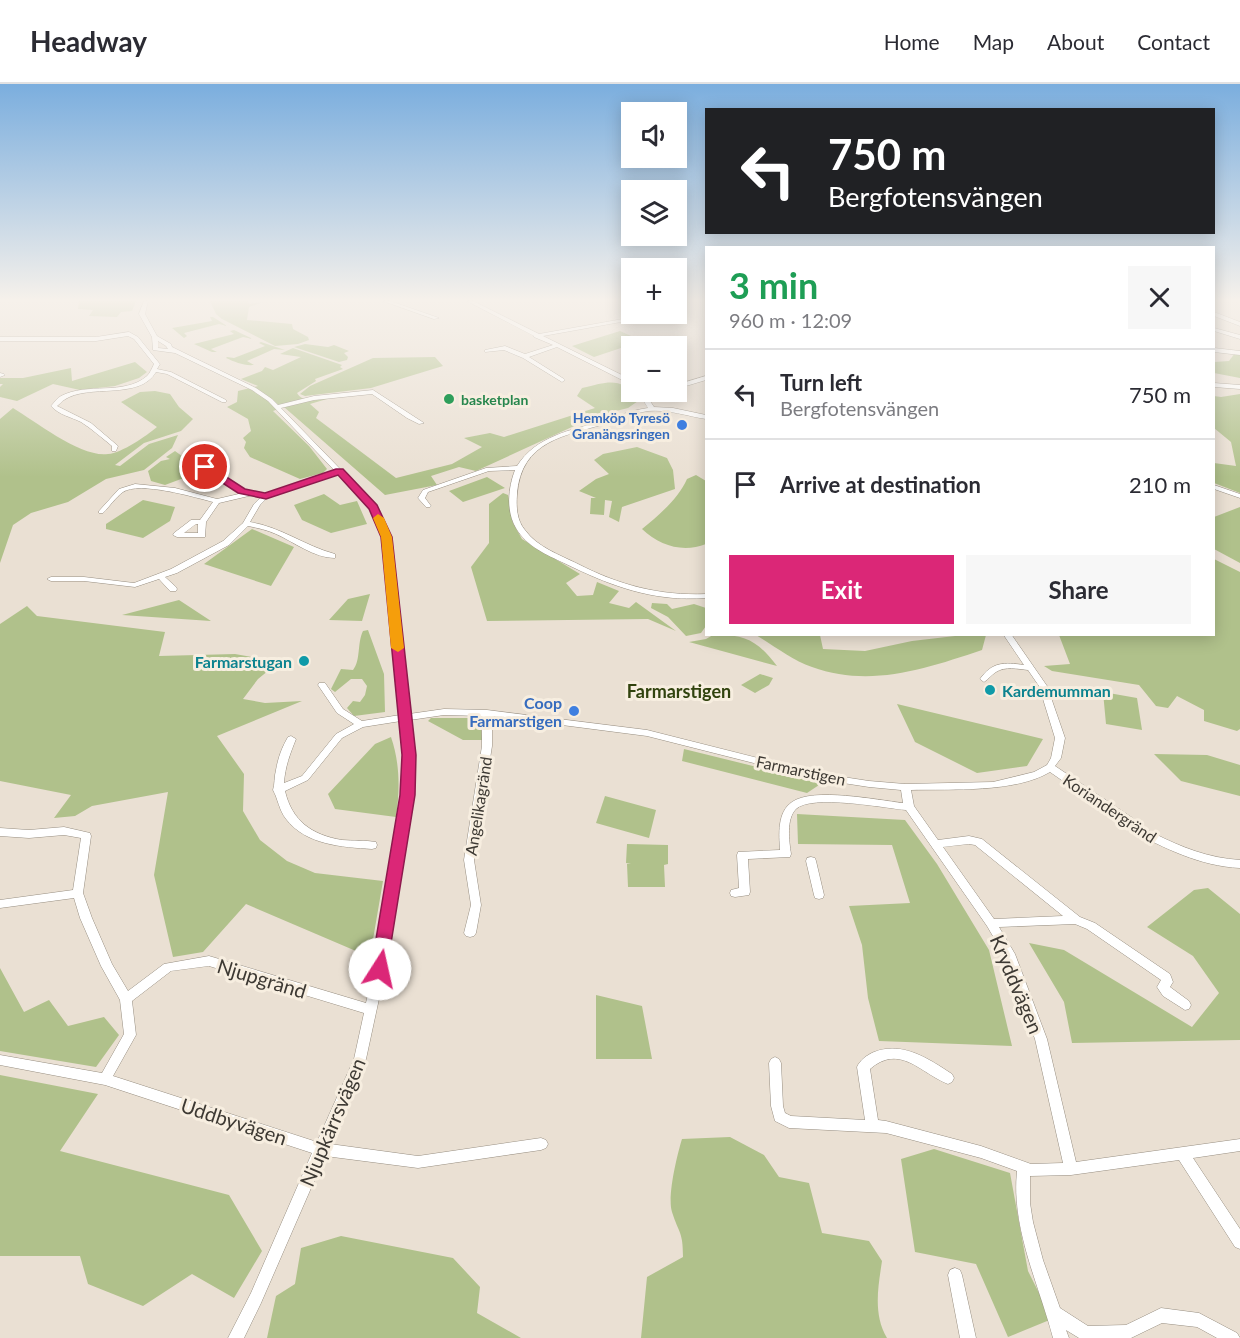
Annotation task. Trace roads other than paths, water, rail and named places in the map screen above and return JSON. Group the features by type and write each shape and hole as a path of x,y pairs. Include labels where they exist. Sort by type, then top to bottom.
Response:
{"street":[{"path":"114,450 115,446 100,433 79,419 57,410 54,404 70,395 127,386 147,378 156,370 157,364 154,360"},
{"name":"Njupkärrsvägen","path":"193,360 254,388 276,406 374,507 387,537 409,755 408,795 384,948 360,1059 256,1298 236,1338"},
{"path":"529,360 562,380"},
{"path":"584,360 621,378"},
{"path":"156,370 169,373 224,401"},
{"path":"687,384 705,378"},
{"path":"1215,385 1240,387"},
{"path":"276,406 315,398 373,392 409,417 422,423"},
{"path":"648,402 652,409"},
{"path":"705,417 652,409 556,438 530,453 517,468 512,483 513,513 523,532 542,548 600,578 624,587 666,596 705,596"},
{"path":"205,467 250,494"},
{"path":"428,506 422,498 425,491 488,469 517,468"},
{"path":"51,579 84,579 135,585 160,576 190,564 217,548 246,524 257,504 266,496 340,471"},
{"path":"101,512 121,490 135,486 175,490 217,501 250,494 266,496"},
{"path":"1215,487 1240,496"},
{"path":"177,535 202,535 202,522 217,501"},
{"path":"170,541 194,522 202,522"},
{"path":"246,524 274,529 313,551 332,556"},
{"path":"160,576 173,589"},
{"path":"1008,636 1043,686 1059,730 1059,748 1050,767"},
{"path":"984,679 990,670 1003,665 1031,668"},
{"path":"990,670 1000,673"},
{"path":"322,685 340,711 361,723"},
{"name":"Farmarstigen","path":"404,716 444,712 487,713 647,733 816,776 905,787 993,785 1037,775 1050,767"},
{"name":"Angelikagränd","path":"470,933 476,905 469,860 487,746 487,713"},
{"path":"278,790 304,778 339,736 361,723 404,716"},
{"path":"291,739 284,753 278,790 284,811 315,835 335,842 372,845"},
{"name":"Koriandergränd","path":"1050,767 1130,822 1133,827 1179,852 1225,863 1240,864"},
{"name":"Kryddvägen","path":"905,787 909,807 991,923 1022,984 1041,1039 1071,1169"},
{"path":"735,893 745,892 742,855 786,854 783,834 792,810 802,802 820,798 909,807"},
{"path":"0,832 29,834 64,831 86,836 78,893 103,957 126,999 130,1035 105,1079"},
{"path":"935,844 969,840 978,842 1076,920 1091,926 1166,977 1167,982 1163,987 1167,993 1185,1005"},
{"path":"812,861 819,895"},
{"path":"0,904 78,893"},
{"path":"991,923 1076,920"},
{"name":"Njupgränd","path":"126,999 168,967 209,961 371,1010"},
{"path":"872,1125 863,1067 878,1056 897,1052 912,1055 948,1078"},
{"name":"Uddbyvägen","path":"0,1060 105,1079 320,1149 418,1162 541,1144"},
{"path":"775,1063 777,1106 780,1117 789,1122 872,1125 981,1152 1031,1170 1071,1169 1240,1145"},
{"path":"1182,1153 1240,1242"},
{"path":"1024,1167 1022,1177 1026,1221 1061,1338"},
{"path":"956,1275 968,1338"},
{"path":"1054,1312 1071,1326 1086,1334 1127,1332 1161,1315 1199,1320 1232,1338"}],"place":[{"name":"basketplan","path":"449,399"},
{"name":"Hemköp Tyresö Granängsringen","path":"682,425"},
{"name":"Farmarstugan","path":"304,661"},
{"name":"Kardemumman","path":"990,690"},
{"name":"Coop Farmarstigen","path":"574,711"}],"district":[{"name":"Farmarstigen","path":"679,691"}]}
